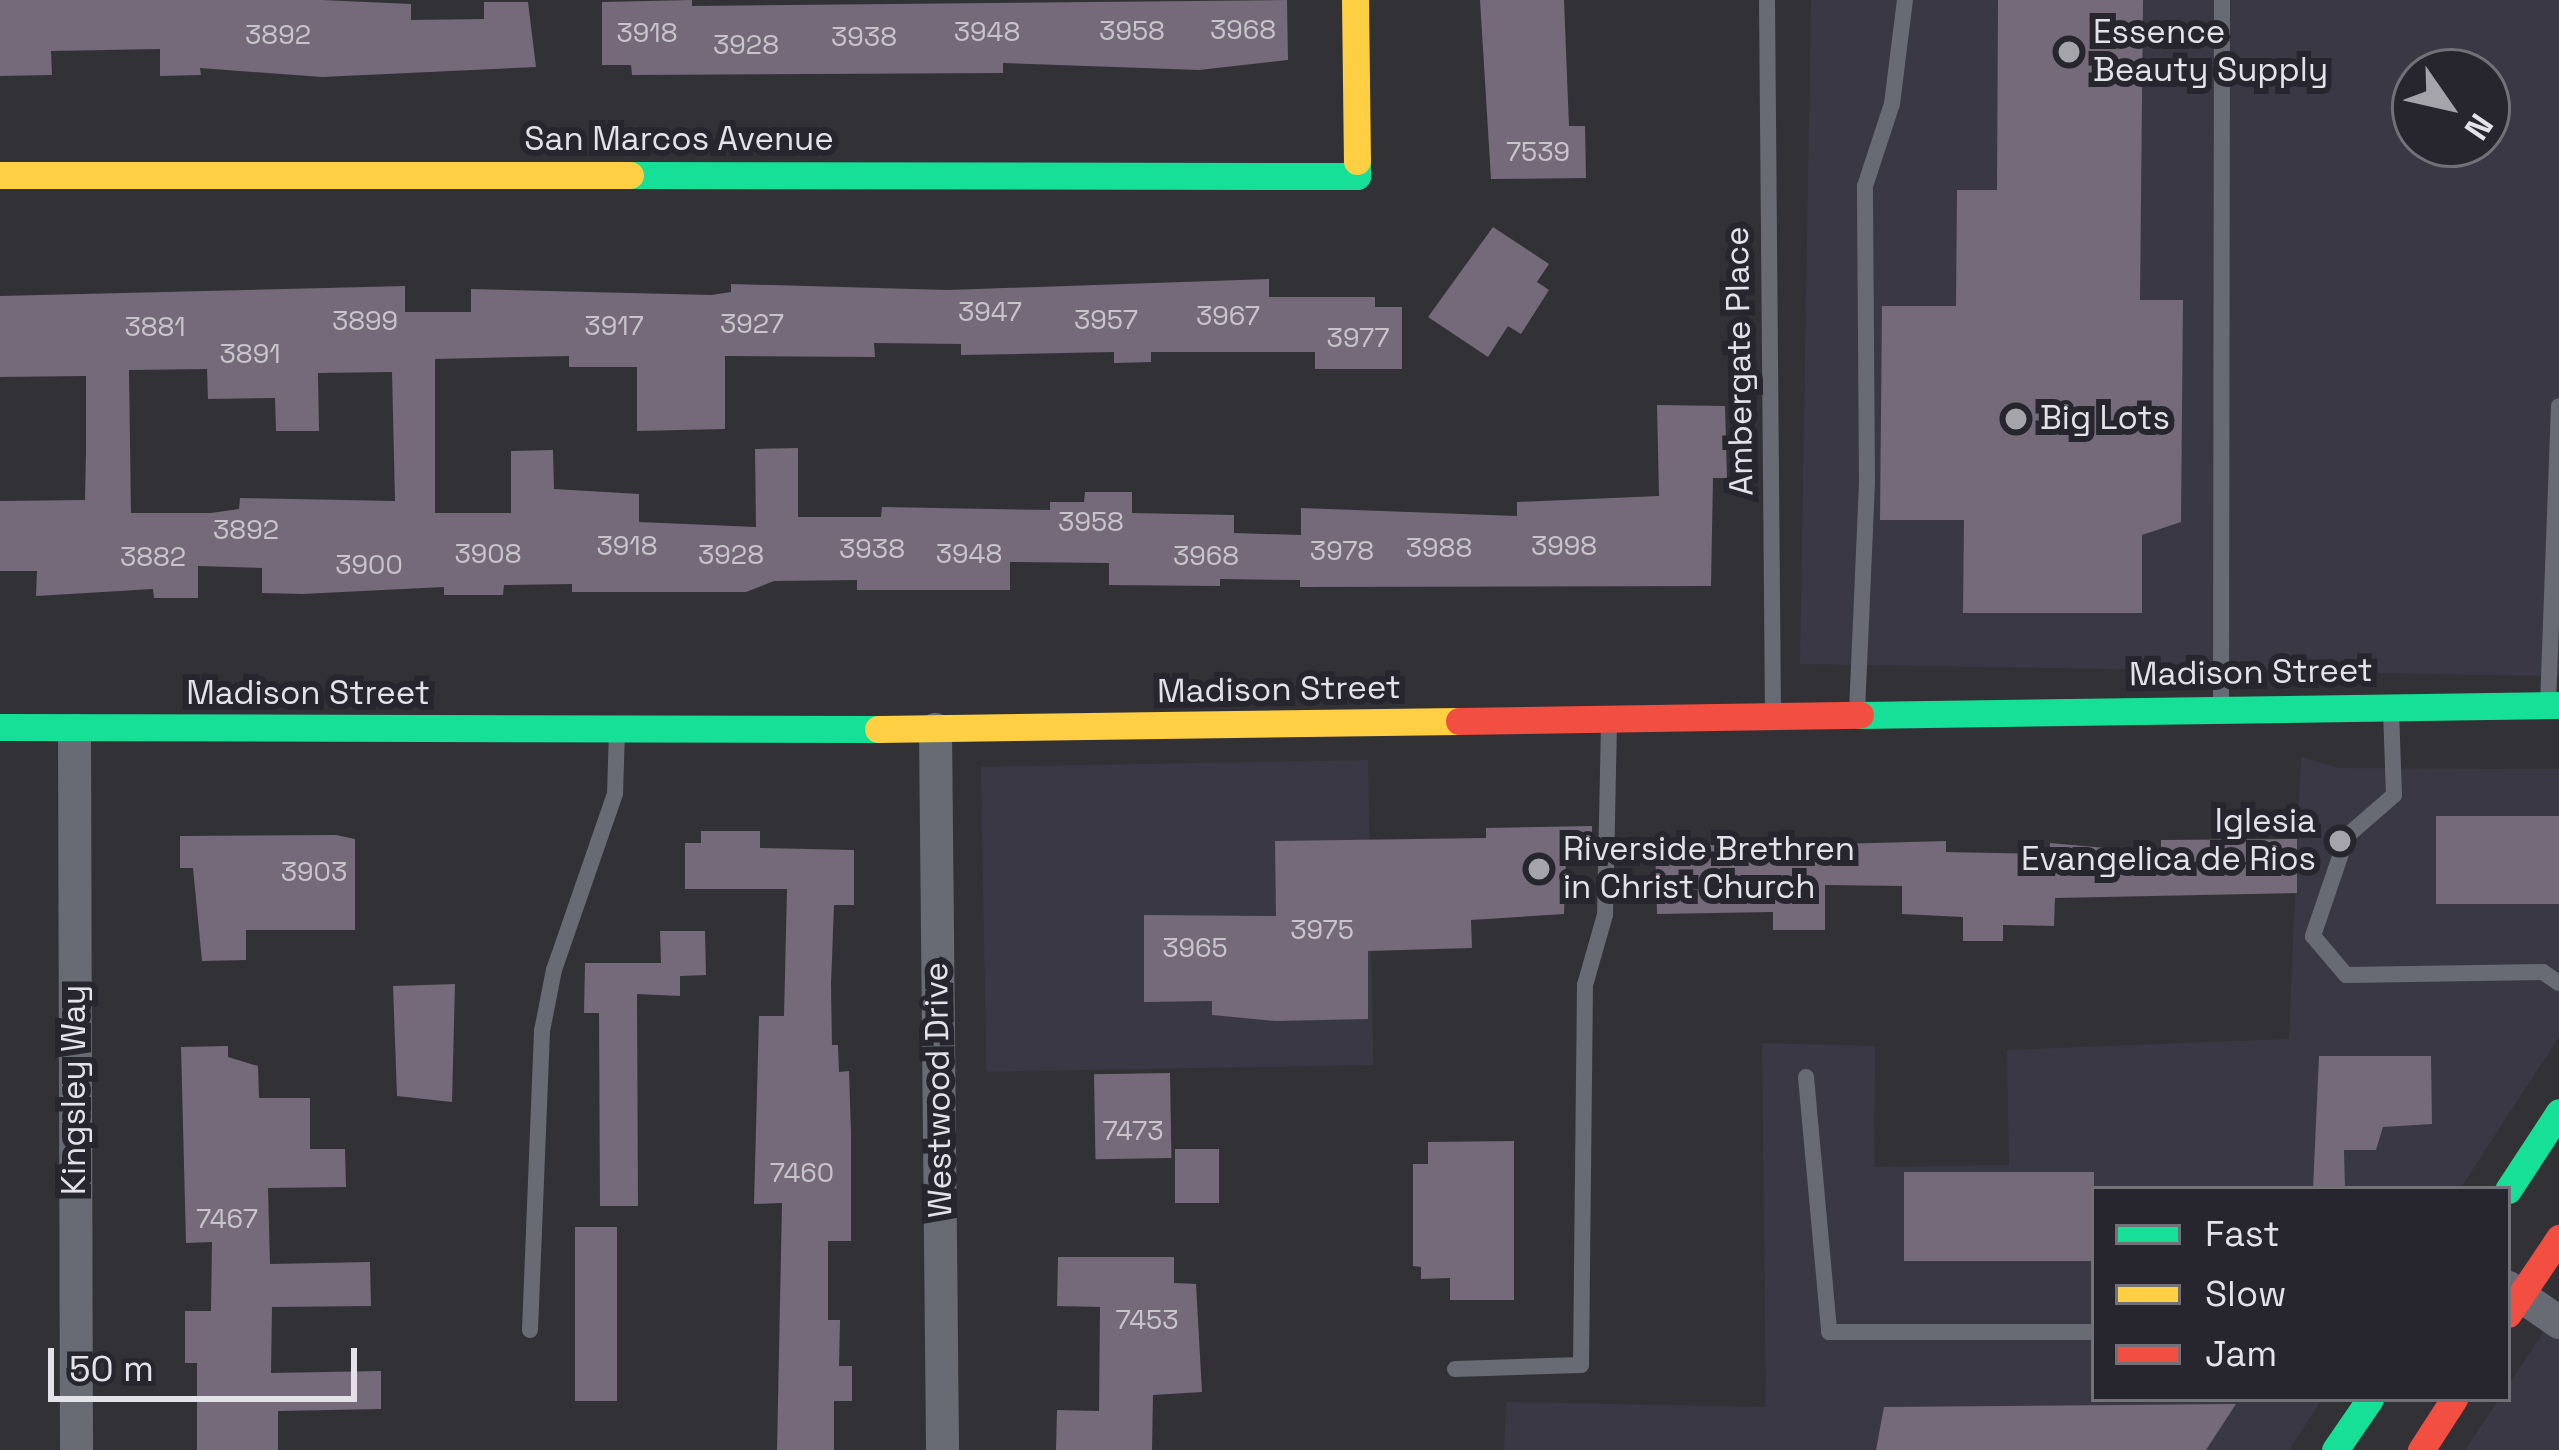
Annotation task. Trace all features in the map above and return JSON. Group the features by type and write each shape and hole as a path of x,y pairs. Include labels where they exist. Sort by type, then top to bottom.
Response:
{"main road":[{"name":"San Marcos Avenue","path":"0,175 1357,176 1355,0"},
{"name":"Madison Street","path":"0,728 935,729 1774,722 2221,708 2554,706"},
{"path":"2511,1186 2559,1112"},
{"path":"2512,1298 2559,1238"},
{"path":"2335,1450 2368,1402"},
{"path":"2421,1450 2452,1402"}],"street":[{"name":"Westwood Drive","path":"935,729 943,1450"},
{"name":"Kingsley Way","path":"74,730 76,1450"},
{"path":"2512,1298 2559,1322"}],"lane":[{"name":"Ambergate Place","path":"1767,0 1774,722"},
{"path":"1857,719 1867,483 1865,186 1892,104 1904,0"},
{"path":"2221,708 2222,0"},
{"path":"2554,706 2559,406"},
{"path":"2391,707 2394,795 2347,836 2313,936 2346,975 2543,972 2559,982"},
{"path":"1455,1370 1582,1365 1585,985 1605,915 1609,723"},
{"path":"530,1330 542,1031 554,970 615,794 617,730"},
{"path":"1806,1077 1829,1332 2091,1332"}],"shaded area":[{"path":"1811,0 2559,0 2559,676 1800,664"},
{"path":"2301,757 2339,768 2559,769 2559,1037 2462,1186 2091,1186 2091,1402 2320,1402 2289,1450 1504,1450 1506,1402 1766,1407 1762,1043 1875,1046 1874,1167 2009,1165 2007,1050 2289,1039"},
{"path":"1368,760 1373,1065 986,1072 981,767"},
{"path":"2559,1308 2559,1450 2465,1450 2497,1402 2511,1402 2511,1381"}],"building":[{"path":"0,0 411,4 411,20 484,19 484,2 528,2 536,67 322,77 200,68 201,75 160,76 160,49 51,51 52,75 0,76"},
{"path":"692,0 692,6 1287,0 1288,60 1199,70 1003,63 1003,73 632,75 631,65 602,65 602,2"},
{"path":"1480,0 1564,0 1569,126 1585,126 1586,178 1491,179"},
{"path":"1998,0 2143,0 2140,300 2183,300 2181,522 2142,535 2142,613 1963,613 1964,520 1880,520 1882,306 1956,306 1957,190 1997,190"},
{"path":"1493,227 1549,264 1537,282 1549,290 1521,334 1508,326 1488,357 1428,317"},
{"path":"1269,279 1269,297 1375,297 1375,307 1402,307 1402,369 1315,369 1315,352 1151,352 1151,362 1114,363 1114,352 961,355 961,344 874,343 875,357 725,356 725,429 637,431 637,367 569,367 569,356 435,359 435,513 511,513 511,451 553,450 554,489 639,494 639,522 756,527 755,449 798,448 798,517 881,517 882,507 1050,510 1050,502 1084,502 1085,492 1132,492 1132,513 1234,515 1234,533 1301,535 1301,508 1517,516 1517,502 1659,496 1657,405 1725,406 1727,478 1713,478 1711,586 1300,587 1300,580 1220,579 1220,586 1109,585 1109,563 1010,562 1010,590 857,590 857,580 774,581 746,592 572,592 572,584 504,585 503,595 444,595 444,587 302,594 262,593 262,568 198,566 198,598 154,598 153,589 36,596 37,571 0,571 0,501 85,500 86,376 0,377 0,296 405,286 405,312 471,312 471,289 711,295 731,292 731,284 948,290","holes":["207,369 208,399 275,398 276,431 319,431 318,373 392,372 395,501 240,498 239,509 211,513 131,513 129,370"]},
{"path":"2436,816 2559,816 2559,904 2436,904"},
{"path":"1592,826 1592,858 1566,858 1564,914 1471,920 1472,948 1368,951 1368,1019 1276,1021 1212,1015 1212,1001 1144,1002 1144,915 1276,916 1275,841 1486,838 1486,828"},
{"path":"701,831 760,831 760,848 854,850 854,905 834,905 831,985 832,1045 838,1045 839,1072 849,1071 851,1132 851,1241 828,1241 828,1320 840,1320 839,1366 852,1366 852,1401 834,1401 834,1450 777,1450 782,1203 754,1204 759,1016 784,1016 787,889 685,889 685,843 701,843"},
{"path":"336,835 355,839 355,930 246,930 246,960 202,961 193,868 180,868 180,836"},
{"path":"2297,839 2297,893 2055,898 2054,926 2003,925 2003,941 1963,941 1963,917 1902,914 1902,886 1825,885 1825,930 1773,930 1773,912 1657,914 1655,843 1836,850 1836,844 1946,841 1946,852 2050,854 2050,843 2161,853 2161,840"},
{"path":"660,931 705,931 706,975 680,976 680,996 637,994 638,1206 600,1206 599,1013 584,1013 585,963 661,963"},
{"path":"455,984 452,1102 397,1096 393,986"},
{"path":"228,1046 228,1057 258,1066 259,1098 310,1098 310,1149 345,1149 346,1187 268,1188 270,1264 370,1262 371,1306 272,1307 271,1373 381,1371 381,1409 278,1411 278,1450 197,1450 197,1363 185,1363 185,1311 211,1311 212,1242 186,1243 181,1047"},
{"path":"2319,1056 2431,1056 2432,1124 2383,1127 2376,1150 2344,1150 2345,1186 2313,1186"},
{"path":"1170,1073 1171,1158 1095,1159 1094,1074"},
{"path":"1514,1141 1514,1300 1450,1300 1450,1278 1421,1279 1421,1267 1413,1266 1413,1164 1428,1164 1428,1142"},
{"path":"1175,1149 1219,1149 1219,1203 1175,1203"},
{"path":"1904,1172 2094,1172 2091,1261 1904,1261"},
{"path":"575,1227 617,1227 617,1401 575,1401"},
{"path":"1058,1257 1174,1257 1174,1283 1196,1284 1202,1392 1153,1395 1152,1450 1056,1450 1057,1410 1099,1411 1100,1307 1057,1306"},
{"path":"2236,1404 2206,1450 1876,1450 1884,1407"}],"traffic: fast":[{"path":"630,175 1357,176 1357,161"},
{"path":"1860,715 2559,705"},
{"path":"0,727 878,729"},
{"path":"2511,1186 2559,1112"},
{"path":"2335,1450 2368,1402"}],"traffic: slow":[{"path":"1355,0 1357,161"},
{"path":"0,175 630,175"},
{"path":"878,729 1459,721"}],"traffic: jam":[{"path":"1459,721 1860,715"},
{"path":"2511,1310 2559,1238"},
{"path":"2421,1450 2452,1402"}],"place":[{"name":"Essence Beauty Supply","path":"2069,52"},
{"name":"Big Lots","path":"2016,419"},
{"name":"Iglesia Evangelica de Rios","path":"2340,841"},
{"name":"Riverside Brethren in Christ Church","path":"1539,869"}]}
